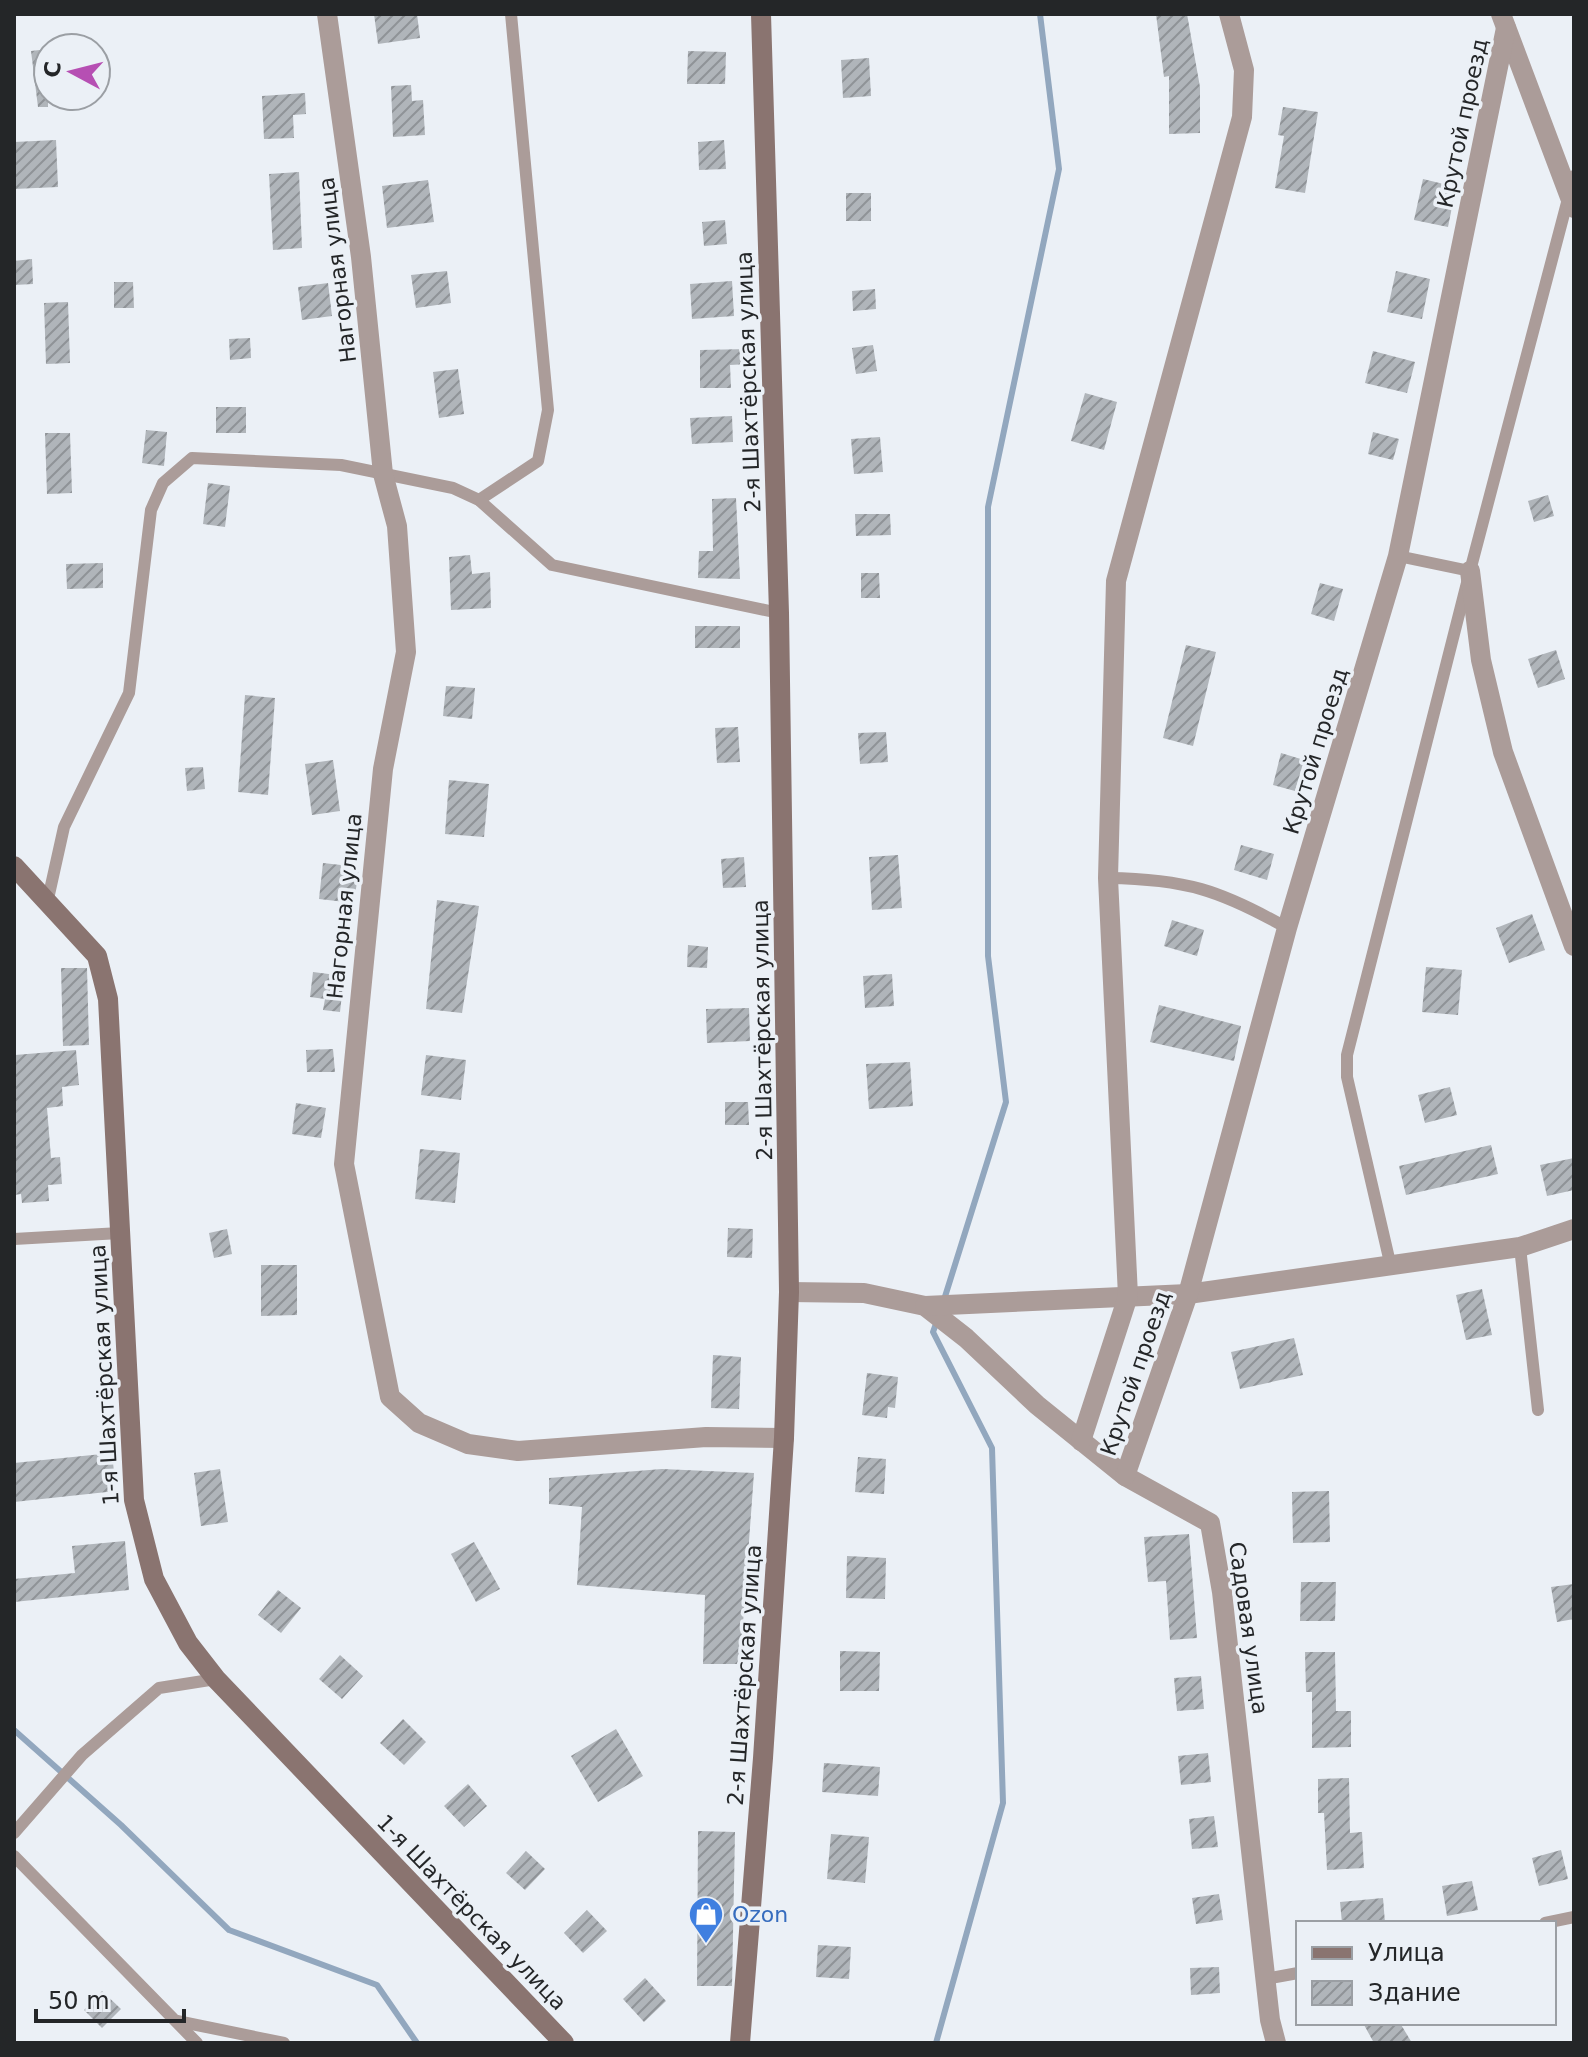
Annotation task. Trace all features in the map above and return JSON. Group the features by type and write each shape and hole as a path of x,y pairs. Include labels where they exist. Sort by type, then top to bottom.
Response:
{"main road":[{"name":"2-я Шахтёрская улица","path":"740,2043 784,1438 789,1292 779,613 761,14"},
{"name":"1-я Шахтёрская улица","path":"14,866 48,899 97,956 108,999 134,1500 154,1579 168,1609 216,1679 564,2043"}],"street":[{"name":"Нагорная улица","path":"327,14 361,257 383,474 397,526 406,652 383,769 344,1164 390,1397 419,1423 468,1444 518,1451 706,1437 784,1438"},
{"path":"1081,1441 1128,1296 1108,878 1116,581 1242,117 1244,70 1229,14"},
{"path":"1503,21 1572,193"},
{"name":"Крутой проезд","path":"1125,1476 1188,1294 1287,928 1398,556 1503,21"},
{"path":"1470,571 1481,660 1503,752 1574,946"},
{"path":"925,1306 1188,1294 1520,1247 1574,1229"},
{"name":"Садовая улица","path":"789,1292 864,1293 925,1306 966,1338 1037,1405 1125,1476 1210,1523 1229,1654 1265,1979 1276,2043"}],"lane":[{"path":"479,500 538,461 548,410 511,14"},
{"path":"1391,1267 1347,1077 1347,1055 1470,571 1572,193"},
{"path":"48,899 64,827 129,693 146,533 163,483 192,458 341,465 453,488 479,500 552,565 779,613"},
{"path":"1398,556 1470,571"},
{"path":"1108,878 1186,882 1229,897 1287,928"},
{"path":"14,1239 120,1233"},
{"path":"1520,1247 1538,1410"},
{"path":"14,1833 82,1755 159,1688 216,1679"},
{"path":"14,1856 197,2043"},
{"path":"1265,1979 1296,1973"},
{"path":"177,2021 284,2043"}],"building":[{"path":"374,14 417,14 420,38 378,44"},
{"path":"1156,14 1187,14 1200,87 1200,133 1169,134 1169,76 1164,77"},
{"path":"688,51 726,52 725,84 687,84"},
{"path":"869,58 871,96 843,98 841,60"},
{"path":"411,85 412,101 423,100 425,135 393,137 391,86"},
{"path":"305,93 306,114 293,115 294,138 264,139 262,96"},
{"path":"1283,107 1318,112 1305,193 1275,188 1284,136 1278,135"},
{"path":"56,140 58,187 14,189 14,142"},
{"path":"724,140 726,169 699,170 698,142"},
{"path":"299,172 302,248 273,250 269,174"},
{"path":"1423,179 1456,187 1448,227 1414,220"},
{"path":"428,180 434,222 387,228 382,186"},
{"path":"846,193 871,193 871,221 846,221"},
{"path":"725,220 727,244 704,246 702,222"},
{"path":"32,259 33,284 14,285 14,261"},
{"path":"447,271 451,303 416,308 411,275"},
{"path":"1396,271 1430,279 1422,319 1387,312"},
{"path":"732,281 734,316 692,319 690,284"},
{"path":"114,282 133,282 134,308 114,308"},
{"path":"328,283 332,316 302,320 298,287"},
{"path":"875,289 876,309 853,311 852,291"},
{"path":"68,302 70,363 46,364 44,303"},
{"path":"250,338 251,358 230,360 229,339"},
{"path":"873,345 877,371 856,374 852,348"},
{"path":"748,349 748,364 730,365 731,388 700,388 700,350"},
{"path":"1373,351 1415,362 1407,393 1365,383"},
{"path":"458,369 464,414 439,418 433,372"},
{"path":"1085,393 1117,402 1104,450 1071,441"},
{"path":"216,407 246,407 246,433 216,433"},
{"path":"732,416 733,442 692,444 690,418"},
{"path":"146,430 167,432 164,466 142,463"},
{"path":"1373,432 1399,439 1393,460 1368,454"},
{"path":"45,433 70,433 72,493 47,494"},
{"path":"880,437 883,472 854,474 851,439"},
{"path":"208,483 230,486 225,527 203,524"},
{"path":"1548,495 1554,516 1534,522 1528,501"},
{"path":"736,498 740,579 698,578 699,551 713,551 712,499"},
{"path":"855,514 890,514 891,535 856,536"},
{"path":"470,555 472,574 490,572 491,608 451,610 449,557"},
{"path":"103,563 103,588 67,589 66,564"},
{"path":"861,573 879,573 880,598 861,598"},
{"path":"1320,583 1343,589 1334,621 1311,614"},
{"path":"695,626 740,626 740,648 695,648"},
{"path":"1186,645 1216,652 1193,746 1163,738"},
{"path":"1556,650 1565,679 1538,688 1528,659"},
{"path":"446,686 475,688 472,719 443,716"},
{"path":"245,695 275,698 268,795 238,792"},
{"path":"738,727 740,762 717,763 715,728"},
{"path":"886,732 888,762 860,764 858,733"},
{"path":"1281,753 1304,760 1295,791 1273,785"},
{"path":"333,760 340,811 312,815 305,764"},
{"path":"203,767 205,789 187,791 185,768"},
{"path":"449,780 489,784 484,837 445,834"},
{"path":"1241,845 1274,854 1267,880 1234,870"},
{"path":"898,855 902,908 872,910 869,857"},
{"path":"744,857 746,887 723,888 721,859"},
{"path":"323,863 359,867 354,903 319,899"},
{"path":"437,900 479,906 462,1013 426,1009"},
{"path":"1532,914 1545,950 1509,963 1496,928"},
{"path":"1172,920 1204,930 1197,956 1164,946"},
{"path":"688,945 708,947 707,968 687,967"},
{"path":"1426,967 1462,970 1458,1015 1422,1012"},
{"path":"61,968 87,968 89,1045 63,1046"},
{"path":"313,972 344,976 340,1012 323,1010 325,999 310,997"},
{"path":"892,974 894,1006 865,1008 863,976"},
{"path":"1159,1005 1241,1026 1234,1061 1150,1042"},
{"path":"749,1008 750,1041 707,1043 706,1009"},
{"path":"333,1049 335,1072 307,1072 306,1050"},
{"path":"76,1050 79,1085 62,1087 63,1106 47,1108 51,1158 60,1157 62,1184 48,1185 49,1201 22,1203 21,1194 14,1195 15,1055"},
{"path":"426,1055 466,1060 461,1100 421,1095"},
{"path":"910,1062 913,1106 869,1109 866,1064"},
{"path":"1450,1087 1457,1115 1425,1123 1418,1095"},
{"path":"725,1102 748,1102 749,1125 725,1125"},
{"path":"296,1103 326,1108 321,1138 292,1134"},
{"path":"1491,1145 1498,1174 1406,1195 1399,1166"},
{"path":"420,1149 460,1153 455,1203 415,1199"},
{"path":"1574,1158 1574,1190 1547,1196 1540,1165"},
{"path":"728,1228 753,1229 752,1258 727,1257"},
{"path":"227,1229 232,1254 214,1258 209,1233"},
{"path":"261,1265 297,1265 297,1315 261,1316"},
{"path":"1482,1289 1492,1335 1466,1340 1456,1295"},
{"path":"1294,1338 1303,1375 1240,1389 1231,1352"},
{"path":"713,1355 741,1357 739,1409 711,1408"},
{"path":"867,1373 898,1377 895,1408 888,1407 887,1418 862,1415"},
{"path":"112,1453 116,1491 14,1502 14,1463"},
{"path":"858,1457 886,1459 884,1494 855,1492"},
{"path":"220,1469 228,1522 201,1526 194,1473"},
{"path":"662,1469 754,1473 740,1664 703,1664 705,1595 577,1585 582,1507 549,1504 549,1478"},
{"path":"1329,1491 1330,1542 1293,1543 1292,1492"},
{"path":"1189,1534 1197,1638 1170,1640 1166,1581 1148,1582 1144,1537"},
{"path":"125,1541 129,1590 14,1602 14,1579 75,1573 72,1546"},
{"path":"474,1542 500,1589 476,1602 451,1554"},
{"path":"847,1556 886,1558 885,1599 846,1598"},
{"path":"1301,1582 1336,1582 1335,1621 1300,1621"},
{"path":"1574,1584 1574,1619 1557,1622 1551,1587"},
{"path":"278,1590 301,1608 281,1633 258,1615"},
{"path":"840,1651 880,1652 879,1691 840,1691"},
{"path":"1305,1652 1335,1652 1336,1711 1351,1711 1351,1747 1312,1748 1312,1692 1306,1692"},
{"path":"340,1655 363,1676 342,1699 319,1679"},
{"path":"1201,1676 1204,1709 1177,1711 1174,1678"},
{"path":"403,1719 426,1742 404,1765 380,1743"},
{"path":"616,1729 643,1776 598,1802 571,1756"},
{"path":"1208,1753 1211,1782 1181,1785 1178,1756"},
{"path":"824,1763 880,1767 878,1796 822,1792"},
{"path":"1349,1778 1350,1833 1362,1832 1364,1868 1327,1870 1324,1813 1318,1813 1318,1779"},
{"path":"468,1784 487,1806 464,1827 444,1806"},
{"path":"1214,1816 1218,1847 1192,1849 1189,1819"},
{"path":"698,1831 735,1832 732,1986 697,1986"},
{"path":"831,1834 869,1837 865,1883 827,1879"},
{"path":"1561,1850 1568,1879 1539,1886 1532,1858"},
{"path":"526,1851 545,1869 525,1890 506,1873"},
{"path":"1472,1881 1478,1910 1447,1916 1442,1886"},
{"path":"1219,1894 1223,1920 1196,1924 1192,1898"},
{"path":"1383,1898 1385,1921 1342,1921 1340,1902"},
{"path":"587,1910 607,1931 583,1953 564,1933"},
{"path":"818,1945 851,1947 849,1979 816,1977"},
{"path":"1219,1967 1220,1993 1191,1995 1190,1968"},
{"path":"645,1978 666,2001 644,2022 623,1999"},
{"path":"102,1991 121,2009 102,2028 84,2010"},
{"path":"1364,2025 1401,2025 1412,2043 1374,2043"}],"waterway":[{"path":"943,1303 1006,1102 988,956 988,507 1059,169 1040,14"},
{"path":"936,2043 1003,1803 992,1448 933,1332 937,1321"},
{"path":"14,1730 121,1825 229,1930 377,1985 417,2043"}],"place":[{"name":"Ozon","path":"706,1945"}]}
